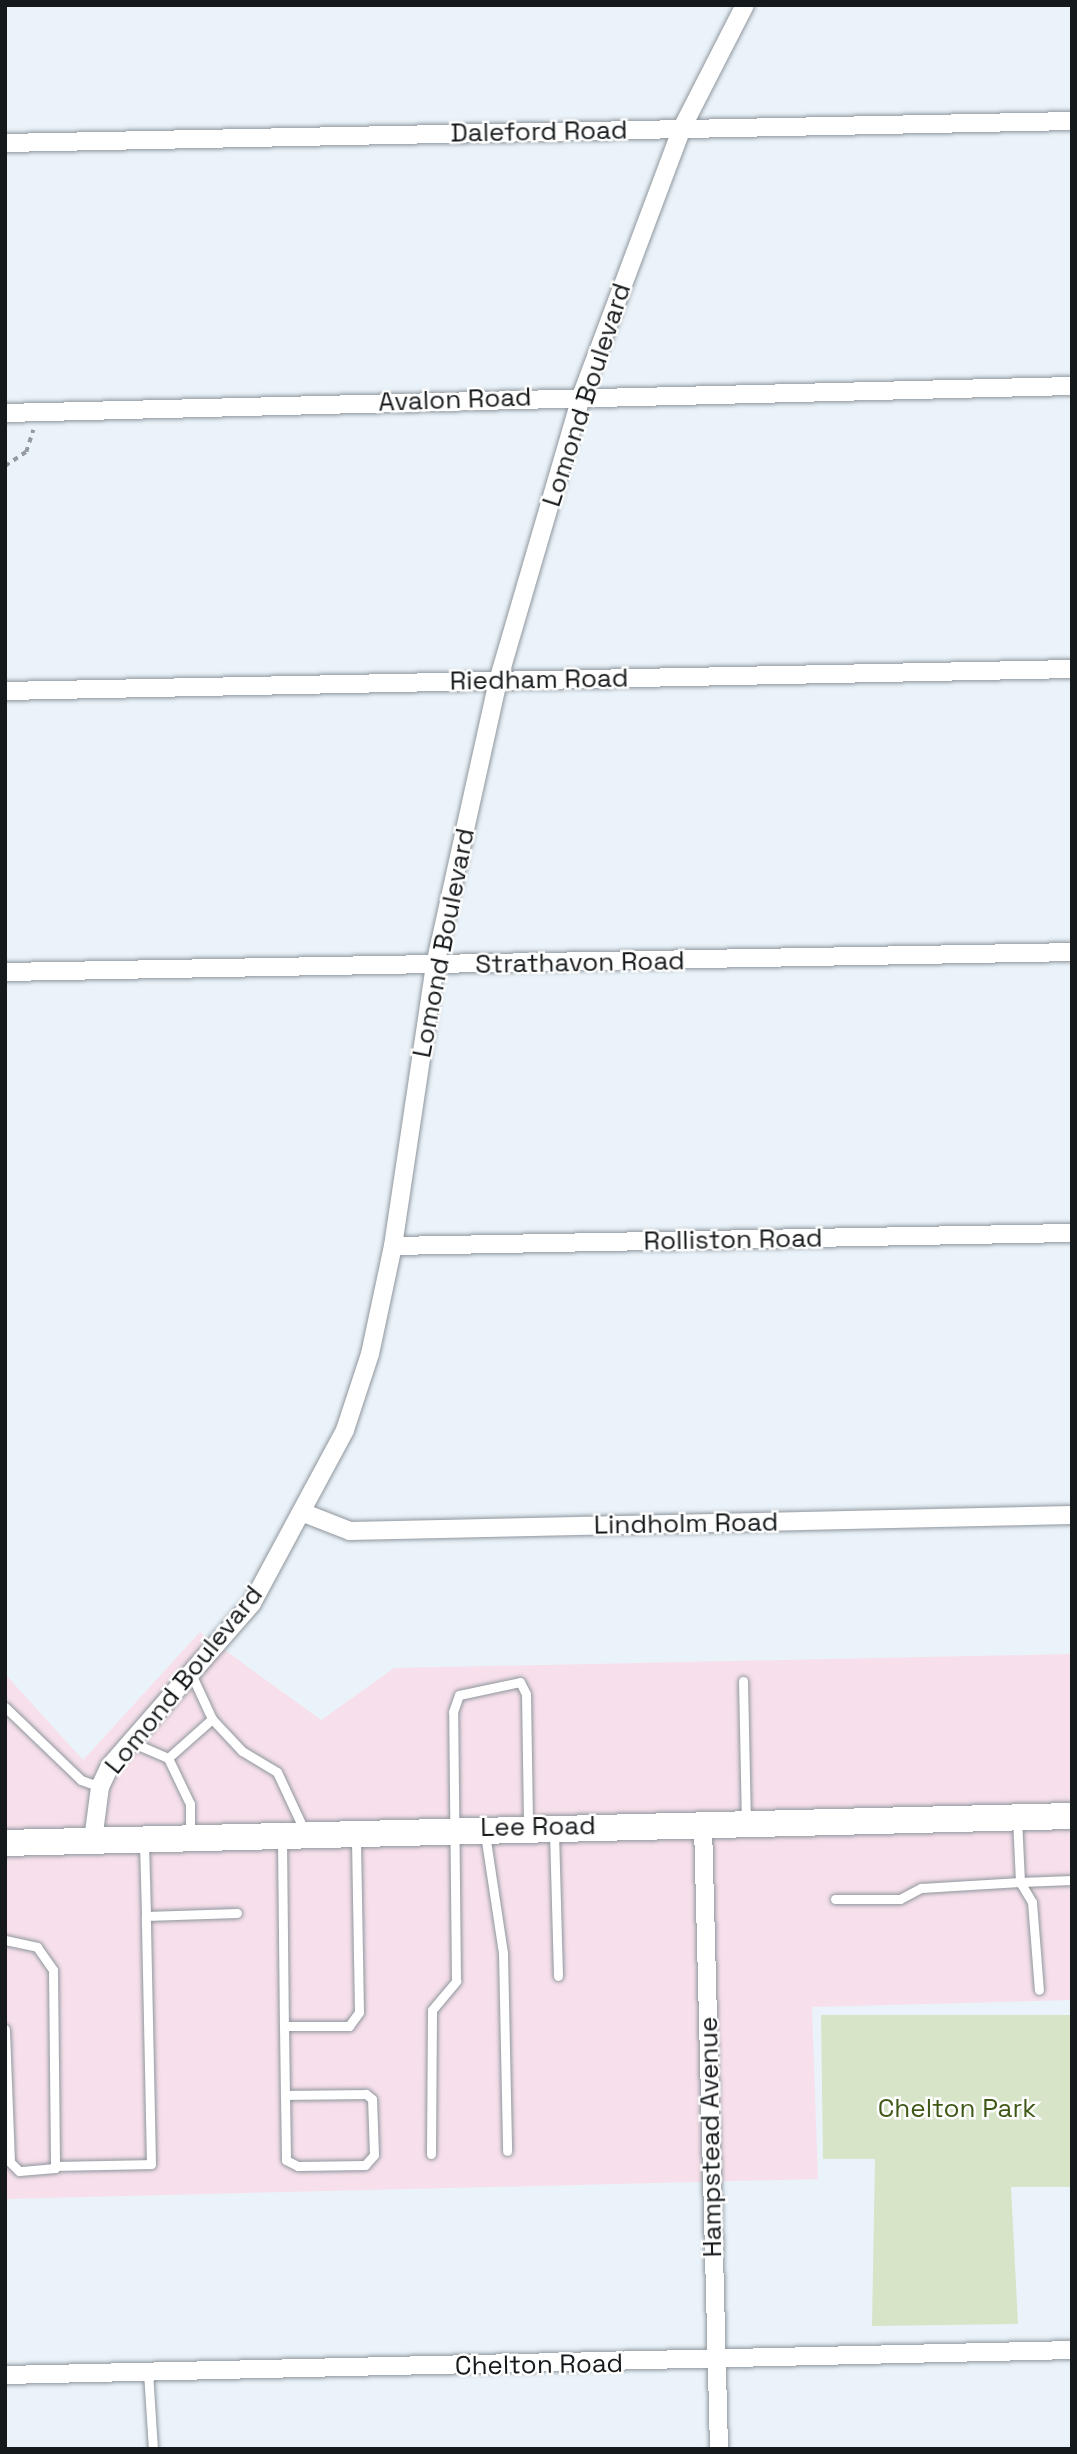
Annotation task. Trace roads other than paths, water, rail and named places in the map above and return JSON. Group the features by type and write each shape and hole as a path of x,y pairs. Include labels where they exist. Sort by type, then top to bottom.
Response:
{"main road":[{"name":"Lee Road","path":"5,1843 293,1832 1072,1816"}],"street":[{"name":"Lomond Boulevard","path":"93,1840 100,1787 131,1742 193,1678 252,1604 304,1513 345,1430 370,1354 393,1246 435,965 498,681 582,394 682,128 745,5"},
{"name":"Daleford Road","path":"5,143 1072,121"},
{"name":"Avalon Road","path":"5,414 582,394 1072,386"},
{"name":"Riedham Road","path":"5,691 1072,669"},
{"name":"Strathavon Road","path":"5,972 1072,952"},
{"name":"Rolliston Road","path":"393,1246 1072,1233"},
{"name":"Lindholm Road","path":"304,1513 351,1531 1072,1515"},
{"name":"Hampstead Avenue","path":"703,1825 719,2449"},
{"name":"Chelton Road","path":"5,2375 717,2362 1072,2350"}],"lane":[{"path":"193,1678 212,1719 242,1751 277,1772 293,1832 284,2026 285,2095 286,2160 298,2166 365,2165 374,2155 372,2099 366,2094 285,2095"},
{"path":"743,1681 746,1824"},
{"path":"431,2154 432,2010 456,1981 453,1712 458,1695 520,1682 526,1695 558,1976"},
{"path":"5,1707 80,1780 100,1787"},
{"path":"168,1758 212,1719"},
{"path":"131,1742 168,1758 190,1804 190,1836"},
{"path":"1017,1817 1020,1882 1032,1902 1039,1990"},
{"path":"484,1828 503,1953 507,2151"},
{"path":"284,2026 349,2026 359,2012 356,1831"},
{"path":"5,2029 10,2162 19,2171 58,2166 151,2164 144,1838"},
{"path":"835,1899 900,1899 921,1888 1072,1880"},
{"path":"146,1916 237,1913"},
{"path":"5,1940 37,1947 53,1970 58,2166"},
{"path":"148,2372 153,2449"}],"park label":[{"name":"Chelton Park","path":"957,2109"}]}
